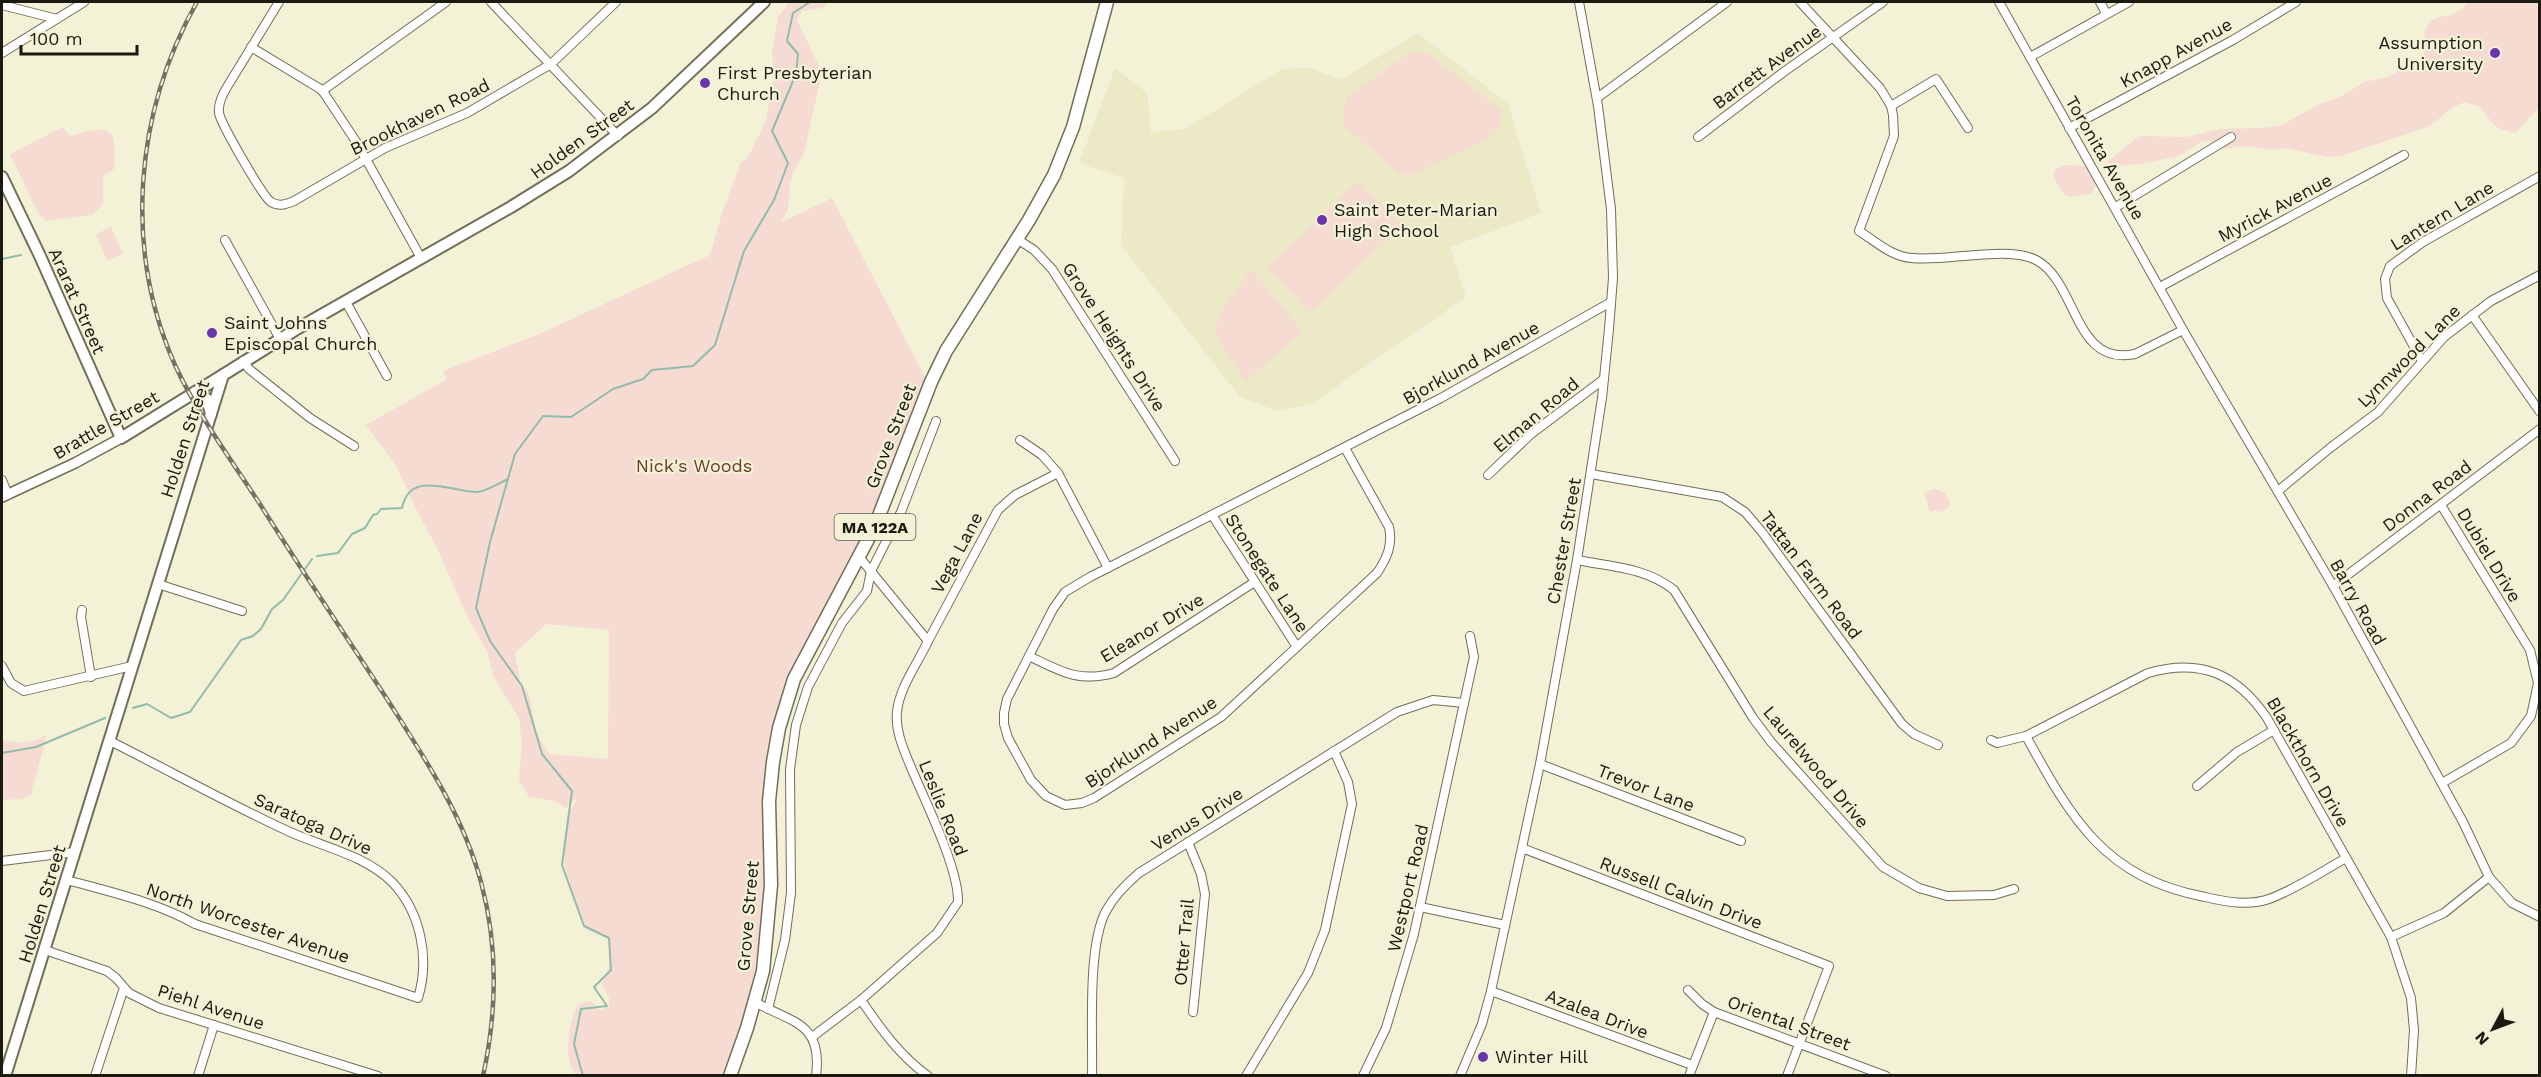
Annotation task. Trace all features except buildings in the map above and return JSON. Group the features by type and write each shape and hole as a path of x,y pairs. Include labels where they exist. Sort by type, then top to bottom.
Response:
{"main road":[{"name":"Holden Street","path":"5,1076 223,375 280,339 540,190 618,136 674,88 764,2"},
{"name":"Grove Street","path":"730,1076 763,971 769,919 769,801 779,728 794,679 860,558 888,495 931,382 955,336 1038,205 1061,159 1073,127 1107,2"},
{"name":"Ararat Street","path":"2,177 40,256 121,438"},
{"name":"Brattle Street","path":"121,438 223,375"},
{"path":"195,392 207,399 212,416"}],"street":[{"path":"2,53 84,2"},
{"path":"279,2 252,46 322,91 366,159 421,258"},
{"path":"322,91 446,2"},
{"path":"491,2 618,136"},
{"name":"Brookhaven Road","path":"252,46 220,103 222,123 267,199 278,205 294,201 405,138 467,113 551,64 616,2"},
{"name":"Chester Street","path":"1460,1076 1482,1024 1491,991 1540,764 1577,560 1604,379 1613,278 1611,215 1597,98 1579,2"},
{"path":"1597,98 1727,2"},
{"path":"1800,2 1880,88 1891,106 1895,124 1894,136 1859,231 1892,252 1912,259 2015,255 2036,260 2054,277 2084,331 2096,345 2108,352 2121,355 2142,351 2183,330"},
{"name":"Barrett Avenue","path":"1698,137 1883,2"},
{"name":"Toronita Avenue","path":"2000,2 2183,330"},
{"path":"2100,2 2106,13"},
{"path":"2032,56 2128,2"},
{"name":"Knapp Avenue","path":"2069,128 2233,40 2296,2"},
{"path":"2,6 57,19"},
{"path":"1891,106 1924,84 1936,79 1968,128"},
{"path":"2116,207 2231,137"},
{"name":"Myrick Avenue","path":"2160,287 2404,155"},
{"name":"Lantern Lane","path":"2422,361 2387,298 2385,279 2390,266 2424,242 2540,176"},
{"name":"Grove Heights Drive","path":"1017,238 1034,250 1052,269 1176,461"},
{"path":"225,240 280,339"},
{"name":"Lynnwood Lane","path":"2278,491 2378,412 2444,337 2491,302 2540,275"},
{"path":"346,302 387,376"},
{"name":"Bjorklund Avenue","path":"1345,448 1388,524 1391,537 1389,551 1377,573 1221,717 1094,798 1074,805 1065,805 1056,802 1037,789 1016,755 1006,731 1004,718 1007,699 1053,609 1065,592 1506,363 1611,302"},
{"path":"2472,315 2540,412"},
{"name":"Barry Road","path":"2183,330 2333,586 2442,783 2489,877 2512,903 2540,917"},
{"path":"243,361 249,369 301,411 354,446"},
{"name":"Elman Road","path":"1488,475 1532,434 1604,379"},
{"path":"768,1009 785,940 791,893 790,769 796,725 808,687 842,623 867,591 871,572 901,512 936,421"},
{"name":"Donna Road","path":"2333,586 2540,429"},
{"name":"Brattle Street","path":"5,496 121,438"},
{"path":"1020,440 1042,455 1058,473 1108,568"},
{"name":"Vega Lane","path":"928,641 998,510 1015,495 1058,473"},
{"name":"Tattan Farm Road","path":"1591,474 1722,497 1738,506 1762,532 1902,724 1914,734 1938,745"},
{"path":"2,480 5,496"},
{"name":"Dubiel Drive","path":"2441,505 2530,650 2538,683 2531,716 2511,743 2442,783"},
{"name":"Stonegate Lane","path":"1212,515 1297,647"},
{"path":"860,558 928,641"},
{"name":"Laurelwood Drive","path":"1577,560 1639,571 1652,576 1674,590 1753,718 1794,769 1884,867 1919,888 1947,896 1994,895 2014,889"},
{"name":"Eleanor Drive","path":"1029,656 1073,676 1087,678 1114,673 1254,583"},
{"path":"158,584 242,611"},
{"path":"82,610 81,617 91,677"},
{"name":"Westport Road","path":"1363,1076 1386,1028 1397,996 1420,907 1474,657 1470,636"},
{"name":"Leslie Road","path":"812,1037 861,1000 937,933 958,902 956,881 904,750 897,724 897,710 902,693 928,641"},
{"path":"2,666 10,683 24,691 132,666"},
{"name":"Blackthorn Drive","path":"1991,740 1997,743 2026,736 2148,673 2173,666 2216,672 2239,684 2259,705 2274,730 2391,938 2411,998 2414,1030 2411,1076"},
{"name":"Venus Drive","path":"1092,1076 1096,944 1105,912 1114,898 1139,873 1397,712 1418,703 1433,700 1464,703"},
{"path":"2198,786 2236,752 2274,730"},
{"path":"2026,736 2077,819 2091,837 2124,867 2159,886 2223,901 2247,903 2267,899 2294,887 2346,858"},
{"name":"Saratoga Drive","path":"110,741 291,832 378,870 401,894 417,927 424,969 418,998"},
{"path":"1246,1076 1308,973 1325,930 1352,804 1348,782 1334,751"},
{"name":"Trevor Lane","path":"1540,764 1741,841"},
{"name":"Otter Trail","path":"1188,842 1201,874 1205,894 1193,1012"},
{"name":"Russell Calvin Drive","path":"1522,848 1829,966 1800,1042"},
{"path":"2,861 75,852"},
{"path":"2391,938 2444,913 2489,877"},
{"name":"North Worcester Avenue","path":"67,880 153,906 195,924 418,998"},
{"path":"1420,907 1505,926"},
{"name":"Piehl Avenue","path":"45,950 107,971 124,988 143,1001 378,1076"},
{"path":"95,1076 124,988"},
{"name":"Oriental Street","path":"1688,990 1714,1012 1800,1042 1886,1076"},
{"name":"Azalea Drive","path":"1491,991 1692,1065"},
{"path":"861,1000 894,1045 928,1076"},
{"path":"755,1002 798,1022 812,1037 818,1049 816,1076"},
{"path":"1689,1076 1714,1012"},
{"path":"198,1076 214,1025"},
{"path":"1787,1076 1800,1042"}],"shaded area":[{"name":"Saint Peter-Marian High School","path":"1418,33 1508,104 1541,213 1450,247 1466,297 1311,404 1278,411 1240,397 1121,245 1124,178 1079,163 1115,68 1147,93 1151,132 1185,129 1282,69 1312,68 1340,80"}],"green space":[{"name":"Nick's Woods","path":"789,2 828,2 823,8 802,11 797,20 819,66 821,77 804,153 794,171 790,185 788,210 780,223 832,198 926,379 887,483 860,544 811,633 780,702 773,727 766,770 765,873 760,941 746,1008 725,1075 581,1076 579,1071 579,1075 576,1075 569,1059 568,1040 572,1021 578,1004 590,1001 601,1011 609,1005 609,998 602,984 610,962 611,951 608,939 588,930 582,923 565,868 567,816 577,800 576,798 566,808 555,801 529,797 519,780 522,744 519,718 494,678 487,651 468,618 397,467 366,425 447,379 443,371 537,335 710,255 723,210 741,162 747,159 766,121 774,73 772,53 778,17","holes":["546,624 609,630 608,759 549,754 536,731 529,695 520,681 515,653"]},
{"path":"2468,2 2539,2 2539,108 2515,133 2500,129 2480,107 2465,102 2453,107 2430,126 2341,156 2327,157 2286,148 2274,150 2243,146 2225,149 2217,143 2204,141 2176,157 2119,166 2112,166 2107,162 2139,136 2186,137 2220,129 2282,125 2319,104 2339,98 2364,82 2388,77 2403,68 2420,64 2425,32 2429,23 2460,11"},
{"path":"1426,52 1502,110 1499,128 1485,141 1413,174 1400,174 1344,126 1343,112 1347,96 1410,53"},
{"path":"63,127 70,136 94,130 108,132 114,143 114,169 103,176 103,204 92,215 46,221 38,213 10,154"},
{"path":"2065,165 2086,166 2096,183 2092,193 2070,196 2063,193 2055,180 2054,170"},
{"path":"1359,180 1402,226 1310,313 1267,268"},
{"path":"111,227 123,254 107,261 96,234"},
{"path":"1251,269 1300,328 1300,334 1245,382 1215,333 1219,315"},
{"path":"1933,489 1943,492 1949,500 1949,507 1939,513 1935,510 1930,512 1924,493"},
{"path":"47,734 31,794 21,799 2,800 2,740 25,742 36,740"}],"waterway":[{"path":"583,1076 574,1044 581,1009 607,1006 594,987 611,970 609,938 584,926 562,865 572,791 542,754 522,686 490,641 476,608 490,542 515,454 543,416 571,417 613,389 643,379 652,370 693,366 715,345 744,251 774,200 788,163 772,131 796,74 798,54 787,41 793,13 810,2"},
{"path":"2,259 21,255"},
{"path":"317,556 338,553 352,534 365,528 373,515 381,509 402,508 406,496 414,489 433,485 481,492 508,479"},
{"path":"133,708 147,704 171,718 190,712 241,640 253,636 261,629 272,609 283,600 312,559"},
{"path":"2,753 36,747 105,718"}],"railway":[{"path":"197,2 176,44 160,89 149,134 143,181 143,228 148,274 158,320 175,365 203,418 415,743 464,833 487,906 493,954 491,1028 483,1076"}],"place":[{"name":"Assumption University","path":"2495,53"},
{"name":"First Presbyterian Church","path":"705,83"},
{"name":"Saint Peter-Marian High School","path":"1322,220"},
{"name":"Saint Johns Episcopal Church","path":"212,333"},
{"name":"Winter Hill","path":"1483,1057"}]}
